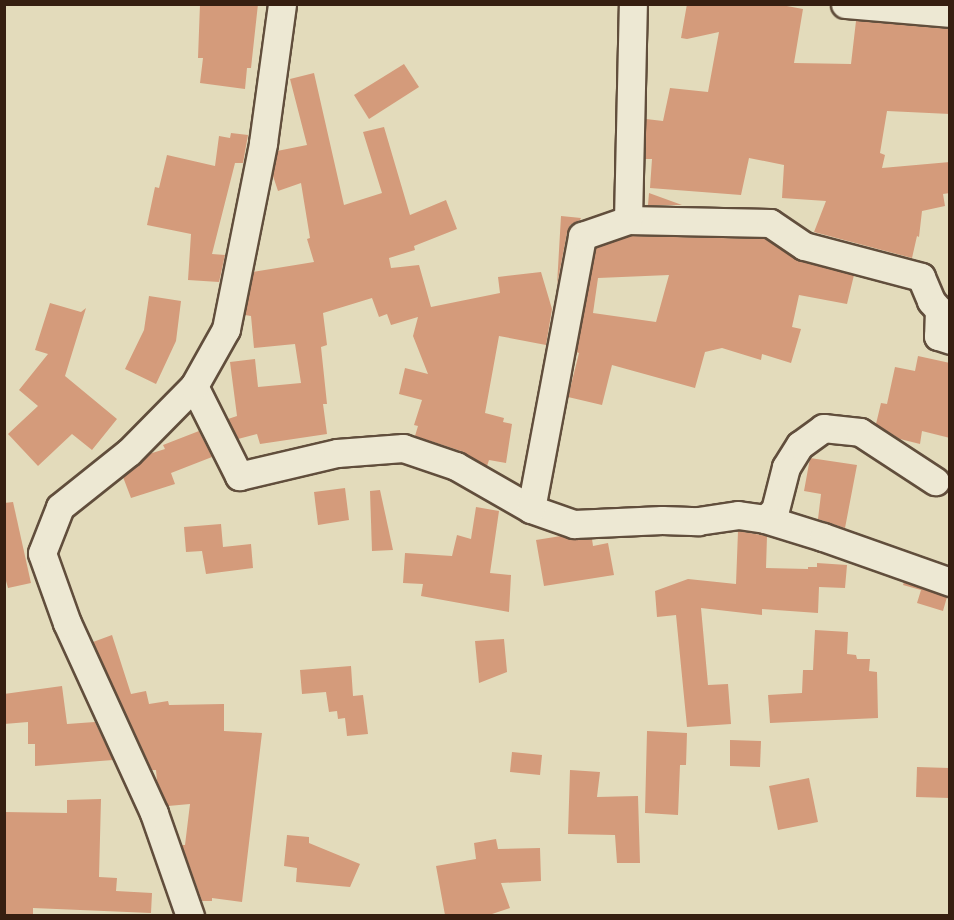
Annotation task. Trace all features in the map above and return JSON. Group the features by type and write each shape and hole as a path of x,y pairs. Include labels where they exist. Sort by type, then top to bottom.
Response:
{"street":[{"path":"190,915 154,813 67,623 42,553 60,507 129,452 194,386 226,329 263,143 282,4"},
{"path":"628,220 633,4"},
{"path":"845,4 950,13"},
{"path":"531,509 582,236 628,220 771,223 804,246 921,277 931,301 939,310 938,336 950,340"},
{"path":"194,386 239,476 337,453 403,448 456,466 531,509 574,524 698,521 738,515 765,519 950,582"},
{"path":"765,519 776,510 786,467 800,445 823,428 860,432 935,481"}],"building":[{"path":"200,4 258,4 251,68 247,68 245,89 200,83 203,58 198,58"},
{"path":"687,4 776,4 803,9 794,63 851,64 856,21 950,29 950,114 887,111 880,153 885,155 882,168 950,162 950,193 943,194 945,206 922,211 919,237 917,236 912,258 814,232 826,201 782,198 784,165 749,158 741,195 650,188 652,159 645,159 646,119 663,121 670,88 708,92 719,32 687,39 681,38"},
{"path":"404,64 419,87 369,119 354,95"},
{"path":"314,73 344,205 382,193 363,132 384,127 410,215 446,200 457,229 414,246 415,250 389,258 391,268 419,265 431,307 500,293 498,277 541,272 552,309 546,345 499,336 485,413 504,418 503,422 512,424 506,463 489,460 487,466 461,451 415,436 418,426 414,425 422,400 399,394 405,368 428,374 413,336 418,317 391,325 387,314 379,317 372,298 323,313 327,345 321,347 327,404 323,404 327,434 260,444 257,434 238,439 228,419 237,416 230,362 255,359 258,387 301,383 295,344 254,348 251,316 245,315 253,272 314,262 307,239 310,238 301,183 278,191 273,176 277,151 307,145 290,79"},
{"path":"231,133 248,135 243,163 235,163 212,254 225,255 219,282 188,280 191,234 147,225 155,187 159,188 167,155 215,166 219,136 230,138"},
{"path":"649,193 682,205 648,205"},
{"path":"561,216 581,218 570,225 567,233 557,285"},
{"path":"630,236 766,239 800,261 854,275 847,304 799,295 792,327 801,329 791,363 762,354 761,360 722,348 705,352 695,388 612,365 602,405 568,397 579,353 576,352 596,248","holes":["669,275 656,322 593,313 598,278"]},
{"path":"149,296 181,301 176,341 156,384 125,369 144,330"},
{"path":"50,303 81,312 86,308 65,376 117,419 92,450 72,434 38,466 8,434 38,406 19,390 48,354 35,350"},
{"path":"918,356 950,363 950,438 922,431 920,444 900,439 876,424 881,403 887,404 895,367 915,371"},
{"path":"199,431 212,457 171,473 175,484 131,498 123,477 149,454 165,449 163,445"},
{"path":"810,458 857,465 845,528 818,519 821,494 804,491"},
{"path":"345,488 349,520 318,525 314,492"},
{"path":"380,490 393,550 372,551 370,491"},
{"path":"13,502 31,583 8,588 4,574 4,503"},
{"path":"476,507 499,511 490,573 511,575 509,612 421,596 423,584 403,583 405,553 452,556 457,535 471,539"},
{"path":"221,524 223,547 251,544 253,568 206,574 202,551 186,552 184,527"},
{"path":"738,531 767,536 766,568 808,569 808,567 817,567 817,563 847,565 845,588 819,587 818,613 762,609 762,615 701,608 708,685 728,684 731,724 687,727 676,615 657,617 655,591 688,579 736,584"},
{"path":"561,536 574,540 592,539 593,546 608,543 614,575 544,586 536,540"},
{"path":"904,582 947,597 943,611 917,603 921,590 903,585"},
{"path":"815,630 848,632 847,654 856,655 857,659 870,659 869,671 877,672 878,718 770,723 768,695 802,693 803,670 813,670"},
{"path":"112,635 131,694 146,691 149,704 168,701 169,705 224,704 224,731 262,733 242,902 212,898 212,901 202,901 182,845 185,845 190,804 168,806 157,781 156,770 152,770 93,642"},
{"path":"504,639 507,672 479,683 475,641"},
{"path":"351,666 353,696 363,695 368,734 347,736 345,718 338,719 337,711 329,712 326,692 302,694 300,670"},
{"path":"62,686 67,724 95,722 113,760 35,766 35,744 28,744 28,722 4,724 4,694"},
{"path":"647,731 687,733 686,765 680,765 678,815 645,813"},
{"path":"730,740 761,741 760,767 730,766"},
{"path":"512,752 542,755 540,775 510,772"},
{"path":"917,767 949,768 949,798 916,797"},
{"path":"570,770 600,772 597,797 638,796 640,863 617,863 615,835 568,834"},
{"path":"809,778 818,822 778,830 769,786"},
{"path":"101,799 99,877 117,878 116,891 152,893 151,913 33,908 33,915 4,915 4,812 67,813 67,800"},
{"path":"287,835 309,837 309,843 360,864 350,887 296,882 297,868 284,866"},
{"path":"496,839 498,849 540,848 541,881 501,883 510,908 489,915 445,915 436,866 476,859 474,843"}]}
